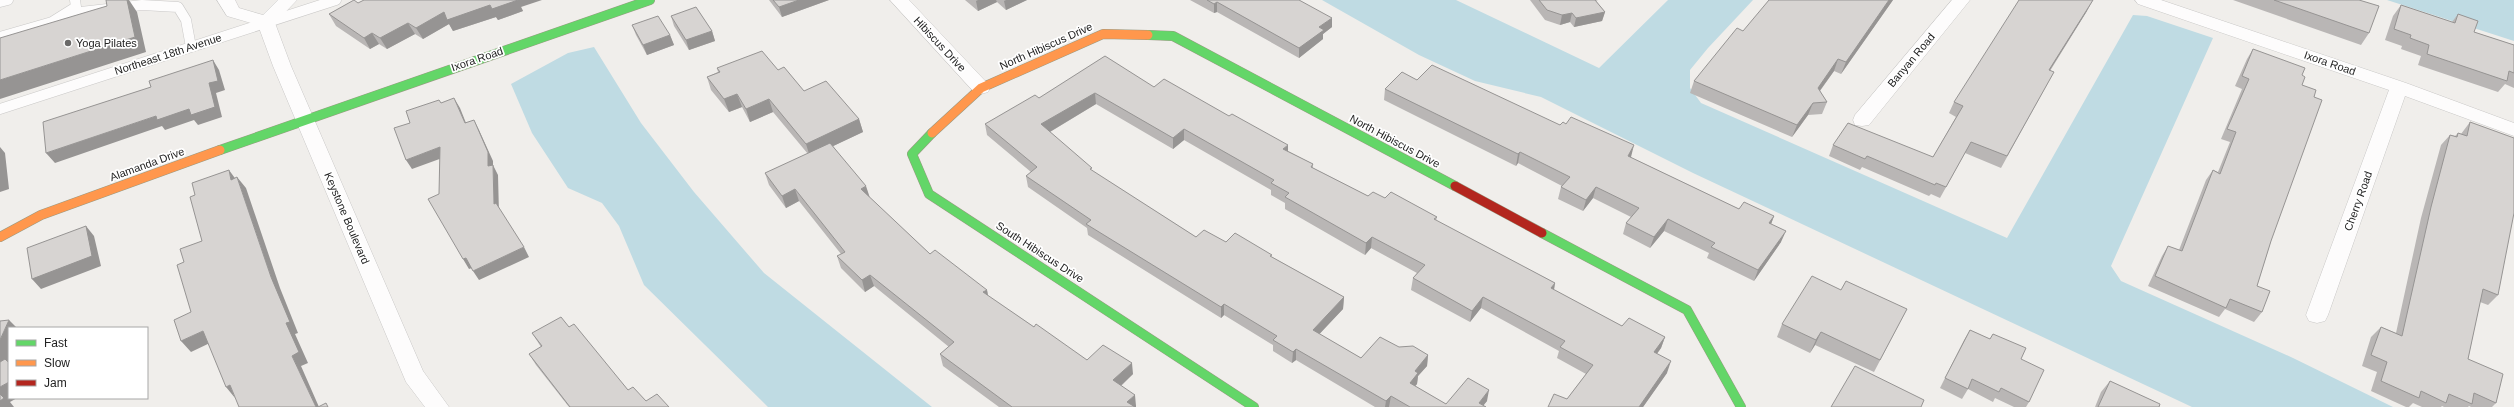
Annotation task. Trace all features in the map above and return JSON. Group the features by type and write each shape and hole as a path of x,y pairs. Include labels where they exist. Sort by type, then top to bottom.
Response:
{"street":[{"path":"226,0 233,12 266,22 288,0"},
{"name":"Ixora Road","path":"304,119 650,0"},
{"name":"Hibiscus Drive","path":"899,0 981,88"},
{"name":"Banyan Road","path":"1862,120 1961,0"},
{"name":"Ixora Road","path":"2144,0 2399,87 2514,130"},
{"name":"Keystone Boulevard","path":"266,22 304,119 414,376 438,407"},
{"name":"North Hibiscus Drive","path":"981,88 1103,34 1173,36 1687,310 1741,407"},
{"name":"Cherry Road","path":"2317,315 2399,87"},
{"name":"South Hibiscus Drive","path":"981,88 948,116 912,154 929,194 1254,407"},
{"name":"Alamanda Drive","path":"0,237 41,215 304,119"}],"lane":[{"path":"0,2 8,0"},
{"path":"72,13 76,7 75,0"},
{"name":"Northeast 18th Avenue","path":"0,109 336,0"},
{"path":"0,37 60,19 72,13 146,1 164,2 177,6 184,14 191,47"}],"water":[{"path":"1322,0 1456,0 1599,68 1668,0 1753,0 1708,48 1690,70 1690,88 1701,103 2007,238 2133,15 2147,16 2213,38 2111,266 2121,281 2293,358 2393,407 2192,407 1693,173 1541,97 1475,81 1419,55"},
{"path":"2387,0 2514,0 2514,41"},
{"path":"594,47 641,123 694,192 764,273 932,407 768,407 644,285 619,226 602,203 568,188 532,133 511,84 568,53"}],"building":[{"path":"106,0 127,0 135,37 0,80 0,38 107,6"},
{"path":"354,0 358,3 364,0 518,0 492,9 490,5 447,20 444,12 416,28 408,23 380,38 372,33 364,38 329,14"},
{"path":"773,0 799,0 779,7"},
{"path":"1207,0 1299,0 1332,18 1319,27 1324,30 1299,48 1217,2 1214,4"},
{"path":"1539,0 1595,0 1605,12 1576,18 1572,13 1562,15 1547,10"},
{"path":"1769,0 1889,0 1846,62 1838,59 1818,88 1827,102 1813,103 1797,125 1694,81 1737,28 1743,31"},
{"path":"2019,0 2093,0 2049,70 2054,72 2007,156 1971,142 1946,187 1936,183 1935,185 1867,156 1865,159 1833,145 1848,123 1933,157 1963,106 1954,102"},
{"path":"2274,0 2359,0 2379,6 2369,33"},
{"path":"2401,5 2455,23 2458,14 2478,21 2474,32 2514,45 2514,73 2509,71 2507,81 2427,54 2429,45 2410,38 2411,35 2394,29"},
{"path":"696,7 712,31 686,40 671,16"},
{"path":"658,16 670,35 643,45 632,25"},
{"path":"2253,49 2305,68 2302,75 2305,77 2302,85 2316,90 2314,97 2322,100 2271,241 2257,286 2270,291 2262,312 2230,299 2226,308 2155,276 2168,246 2182,251 2213,170 2220,174 2236,132 2227,129 2249,79 2242,76"},
{"path":"762,51 778,70 784,67 804,91 826,81 859,119 806,144 769,99 746,109 737,94 724,99 707,77 720,72 717,68"},
{"path":"1105,56 1154,87 1164,79 1229,116 1232,114 1288,145 1283,149 1313,164 1311,167 1368,196 1373,192 1385,198 1391,192 1437,217 1434,219 1555,283 1551,288 1622,326 1629,318 1665,337 1654,352 1671,361 1639,407 1548,407 1554,394 1567,399 1593,365 1560,347 1565,341 1483,297 1472,311 1413,278 1425,265 1372,237 1366,243 1285,197 1289,193 1271,183 1274,180 1184,129 1173,138 1095,93 1041,124 1092,168 1090,169 1196,237 1204,230 1226,242 1235,233 1272,255 1270,256 1344,297 1313,330 1361,358 1380,337 1399,347 1413,346 1428,355 1415,371 1418,373 1410,383 1446,404 1468,378 1489,390 1479,403 1486,407 1410,407 1391,396 1386,401 1296,349 1293,352 1273,340 1277,336 1224,304 1221,307 1086,224 1091,220 1026,176 1037,167 985,124 1035,95 1039,98"},
{"path":"213,60 218,81 209,83 215,107 191,115 189,109 157,120 156,116 46,153 43,122 151,87 149,81"},
{"path":"1432,65 1560,125 1563,122 1566,124 1571,117 1634,145 1628,156 1739,209 1744,202 1774,216 1769,223 1786,231 1758,270 1711,247 1715,243 1668,219 1654,237 1626,223 1639,208 1596,187 1586,200 1561,187 1570,177 1520,152 1518,154 1385,89 1402,72 1417,80"},
{"path":"454,98 465,123 474,120 488,152 488,166 493,165 494,204 496,203 524,247 473,271 466,258 463,259 428,199 439,194 440,147 406,160 394,128 410,123 406,111 439,100 441,103"},
{"path":"2470,122 2514,138 2514,213 2498,295 2483,289 2468,359 2503,374 2496,403 2474,393 2472,404 2449,394 2446,403 2421,391 2419,398 2381,381 2387,362 2371,355 2381,327 2402,336 2431,207 2450,135 2457,137 2458,133 2467,136"},
{"path":"830,143 866,186 861,189 930,254 935,250 987,290 983,292 1034,327 1036,324 1087,360 1103,345 1132,363 1113,380 1135,395 1127,402 1135,407 1012,407 940,354 954,342 870,275 862,280 837,256 845,252 795,189 782,196 765,173"},
{"path":"229,170 231,180 237,177 271,277 290,322 286,323 299,352 292,356 316,407 239,407 230,385 226,387 203,331 181,341 174,320 191,312 177,265 184,262 180,249 202,241 190,197 195,195 192,183"},
{"path":"86,226 92,256 32,279 27,248"},
{"path":"1812,276 1841,290 1846,281 1907,309 1880,360 1821,332 1816,340 1782,324"},
{"path":"561,317 569,327 574,324 628,390 633,387 646,401 657,394 669,407 570,407 529,354 542,346 532,333"},
{"path":"9,320 0,340 0,321"},
{"path":"1970,330 1990,339 1993,334 2026,348 2021,359 2044,370 2029,402 2001,388 1999,392 1972,379 1968,389 1945,378"},
{"path":"5,359 8,362 8,383 0,387 0,362"},
{"path":"1855,366 1924,400 1921,407 1831,407"},
{"path":"2110,381 2160,404 2159,407 2098,407"},
{"path":"0,394 4,398 0,401"},
{"path":"326,403 328,407 318,407"}],"traffic: fast":[{"path":"220,150 650,0"},
{"path":"1148,35 1173,36 1455,186"},
{"path":"932,133 912,154 929,194 1254,407"},
{"path":"1542,233 1687,310 1741,407"}],"traffic: slow":[{"path":"932,133 981,88 1103,34 1148,35"},
{"path":"0,237 41,215 220,150"}],"traffic: jam":[{"path":"1455,186 1542,233"}],"place":[{"name":"Yoga Pilates","path":"68,43"}]}
